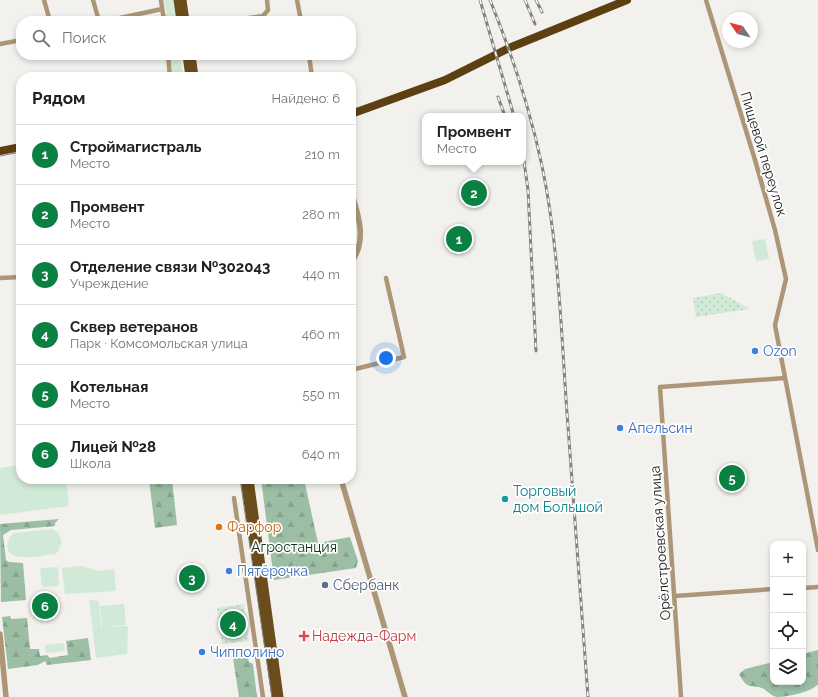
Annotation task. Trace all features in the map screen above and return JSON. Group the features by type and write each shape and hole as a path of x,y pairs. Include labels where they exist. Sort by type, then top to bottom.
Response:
{"highway":[{"path":"356,112 445,80 509,48 627,0"},
{"path":"0,151 16,148"}],"main road":[{"path":"177,0 179,16"},
{"path":"183,0 185,16"},
{"path":"187,60 188,72"},
{"path":"193,60 194,72"},
{"path":"245,484 275,697"},
{"path":"251,484 280,697"}],"street":[{"path":"44,0 49,16"},
{"path":"93,0 98,16"},
{"path":"161,0 163,16"},
{"path":"263,16 268,10 267,0"},
{"path":"297,0 300,16"},
{"name":"Пищевой переулок","path":"706,0 755,160 778,244 786,283 776,316 777,336 818,550"},
{"path":"129,16 162,9"},
{"path":"0,44 16,41"},
{"path":"168,60 170,72"},
{"path":"310,60 311,72"},
{"path":"356,211 360,237 356,253"},
{"path":"0,278 16,277"},
{"path":"356,369 404,357 386,278"},
{"name":"Орёлстроевская улица","path":"681,697 660,387 785,378"},
{"path":"342,484 405,697"},
{"path":"234,498 263,697"},
{"path":"806,588 818,587"},
{"path":"675,596 770,589"},
{"path":"0,634 6,697"}],"green space":[{"path":"164,0 173,0 175,16 164,16 167,14"},
{"path":"171,60 181,60 182,72 172,72"},
{"path":"765,239 769,259 756,261 752,241"},
{"path":"721,293 750,309 696,317 693,298"},
{"path":"16,466 16,484 67,484 69,506 0,515 0,468"},
{"path":"150,484 173,484 177,525 155,528"},
{"name":"Агростанция","path":"262,484 305,484 318,543 350,537 358,561 356,568 274,580"},
{"path":"59,519 55,523 55,526 11,530 3,535 6,560 9,562 23,563 26,600 1,602 0,524"},
{"path":"53,529 59,534 61,540 59,550 56,554 37,557 22,557 11,554 8,550 8,541 13,533"},
{"path":"81,566 99,571 114,569 116,591 65,594 62,568"},
{"path":"58,567 59,586 42,587 40,568"},
{"path":"89,600 99,601 101,627 128,626 127,654 96,658"},
{"path":"124,604 126,625 102,627 100,606"},
{"path":"244,604 249,641 222,644 217,608"},
{"path":"10,616 11,619 27,618 30,649 39,649 40,656 47,655 50,658 68,655 66,641 88,638 91,660 47,665 45,661 38,665 8,669 2,617"},
{"path":"64,643 65,651 46,653 45,645"},
{"path":"818,650 818,684 815,687 799,694 777,697 760,687 748,685 742,680 739,674 745,669 770,663 770,685 806,685 806,653"},
{"path":"233,658 248,658 249,662 253,664 257,697 239,697"}],"tram line":[{"path":"0,156 16,153"},
{"path":"241,484 272,697"}],"railway":[{"path":"480,0 513,113"},
{"path":"490,0 513,61 526,103 542,166 548,197 559,289 588,697"},
{"path":"525,0 535,24"},
{"path":"536,0 542,12"},
{"path":"498,97 504,113"},
{"path":"525,165 528,190 536,351"}],"place":[{"name":"Промвент","path":"474,193"},
{"name":"Строймагистраль","path":"459,239"},
{"name":"Ozon","path":"755,351"},
{"name":"Апельсин","path":"620,428"},
{"name":"Котельная","path":"732,478"},
{"name":"Торговый дом Большой","path":"505,499"},
{"name":"Фарфор","path":"219,527"},
{"name":"Пятёрочка","path":"229,571"},
{"name":"Отделение связи №302043","path":"192,578"},
{"name":"Сбербанк","path":"325,585"},
{"name":"Лицей №28","path":"45,606"},
{"name":"Сквер ветеранов","path":"233,624"},
{"name":"Надежда-Фарм","path":"304,636"},
{"name":"Чипполино","path":"202,652"}]}
